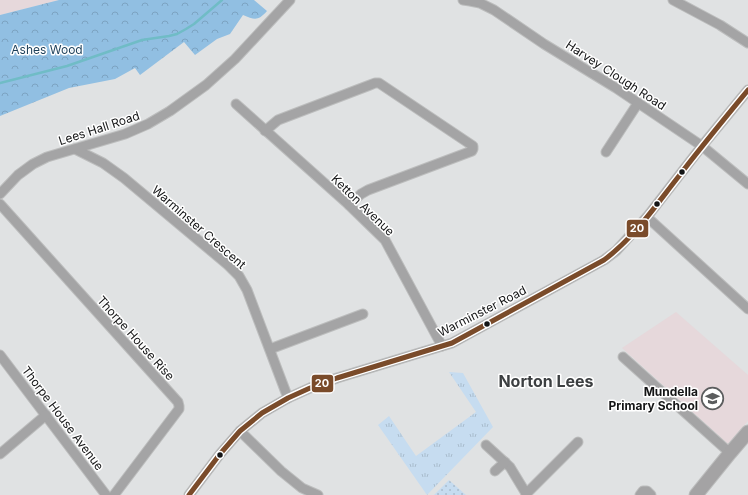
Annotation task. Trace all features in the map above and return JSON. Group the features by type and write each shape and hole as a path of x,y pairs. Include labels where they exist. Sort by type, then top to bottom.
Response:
{"street":[{"name":"Lees Hall Road","path":"0,194 18,175 33,164 47,157 75,150 124,134 148,124 170,111 212,80 235,59 290,0"},
{"name":"Harvey Clough Road","path":"463,0 480,4 494,10 702,146 748,184"},
{"path":"673,0 720,25 748,43"},
{"path":"265,131 278,120 375,83 380,83 473,146 474,149 472,151 368,190 349,205"},
{"name":"Warminster Road","path":"189,495 220,454 240,431 262,413 288,398 337,378 452,343 604,260 616,251 647,217 748,90"},
{"name":"Ketton Avenue","path":"236,104 349,205 385,240 442,346"},
{"path":"606,152 638,104"},
{"name":"Warminster Crescent","path":"75,150 103,163 124,178 228,265 239,276 247,290 288,398"},
{"name":"Thorpe House Rise","path":"0,204 178,402 179,409 114,495"},
{"path":"647,217 748,309"},
{"path":"270,349 363,314"},
{"name":"Thorpe House Avenue","path":"0,355 106,495"},
{"path":"622,358 730,453"},
{"path":"0,454 46,415"},
{"path":"240,431 300,492 318,495"},
{"path":"696,495 748,432"},
{"path":"486,445 510,467 526,495 578,442"},
{"path":"495,471 505,462"},
{"path":"640,495 643,491 647,491 651,495"}],"shaded area":[{"path":"0,0 59,0 0,15"},
{"name":"Mundella Primary School","path":"676,312 748,375 748,421 728,444 622,348"}],"green space":[{"name":"Ashes Wood","path":"59,0 254,0 267,11 261,17 256,19 243,15 230,34 217,39 195,55 184,42 140,75 135,68 115,79 69,88 0,116 0,15"},
{"path":"449,372 463,373 493,427 427,495 378,425 389,416 416,456 476,412"},
{"path":"449,480 466,495 434,495"}],"waterway":[{"path":"0,83 67,66 142,40 177,34 194,24 222,0"}],"transit line":[{"name":"20","path":"189,495 220,454 240,431 262,413 288,398 337,378 452,343 604,260 625,242 644,221 704,143 748,90"}],"place":[{"name":"Mundella Primary School","path":"713,398"}],"district":[{"name":"Norton Lees","path":"546,381"}]}
